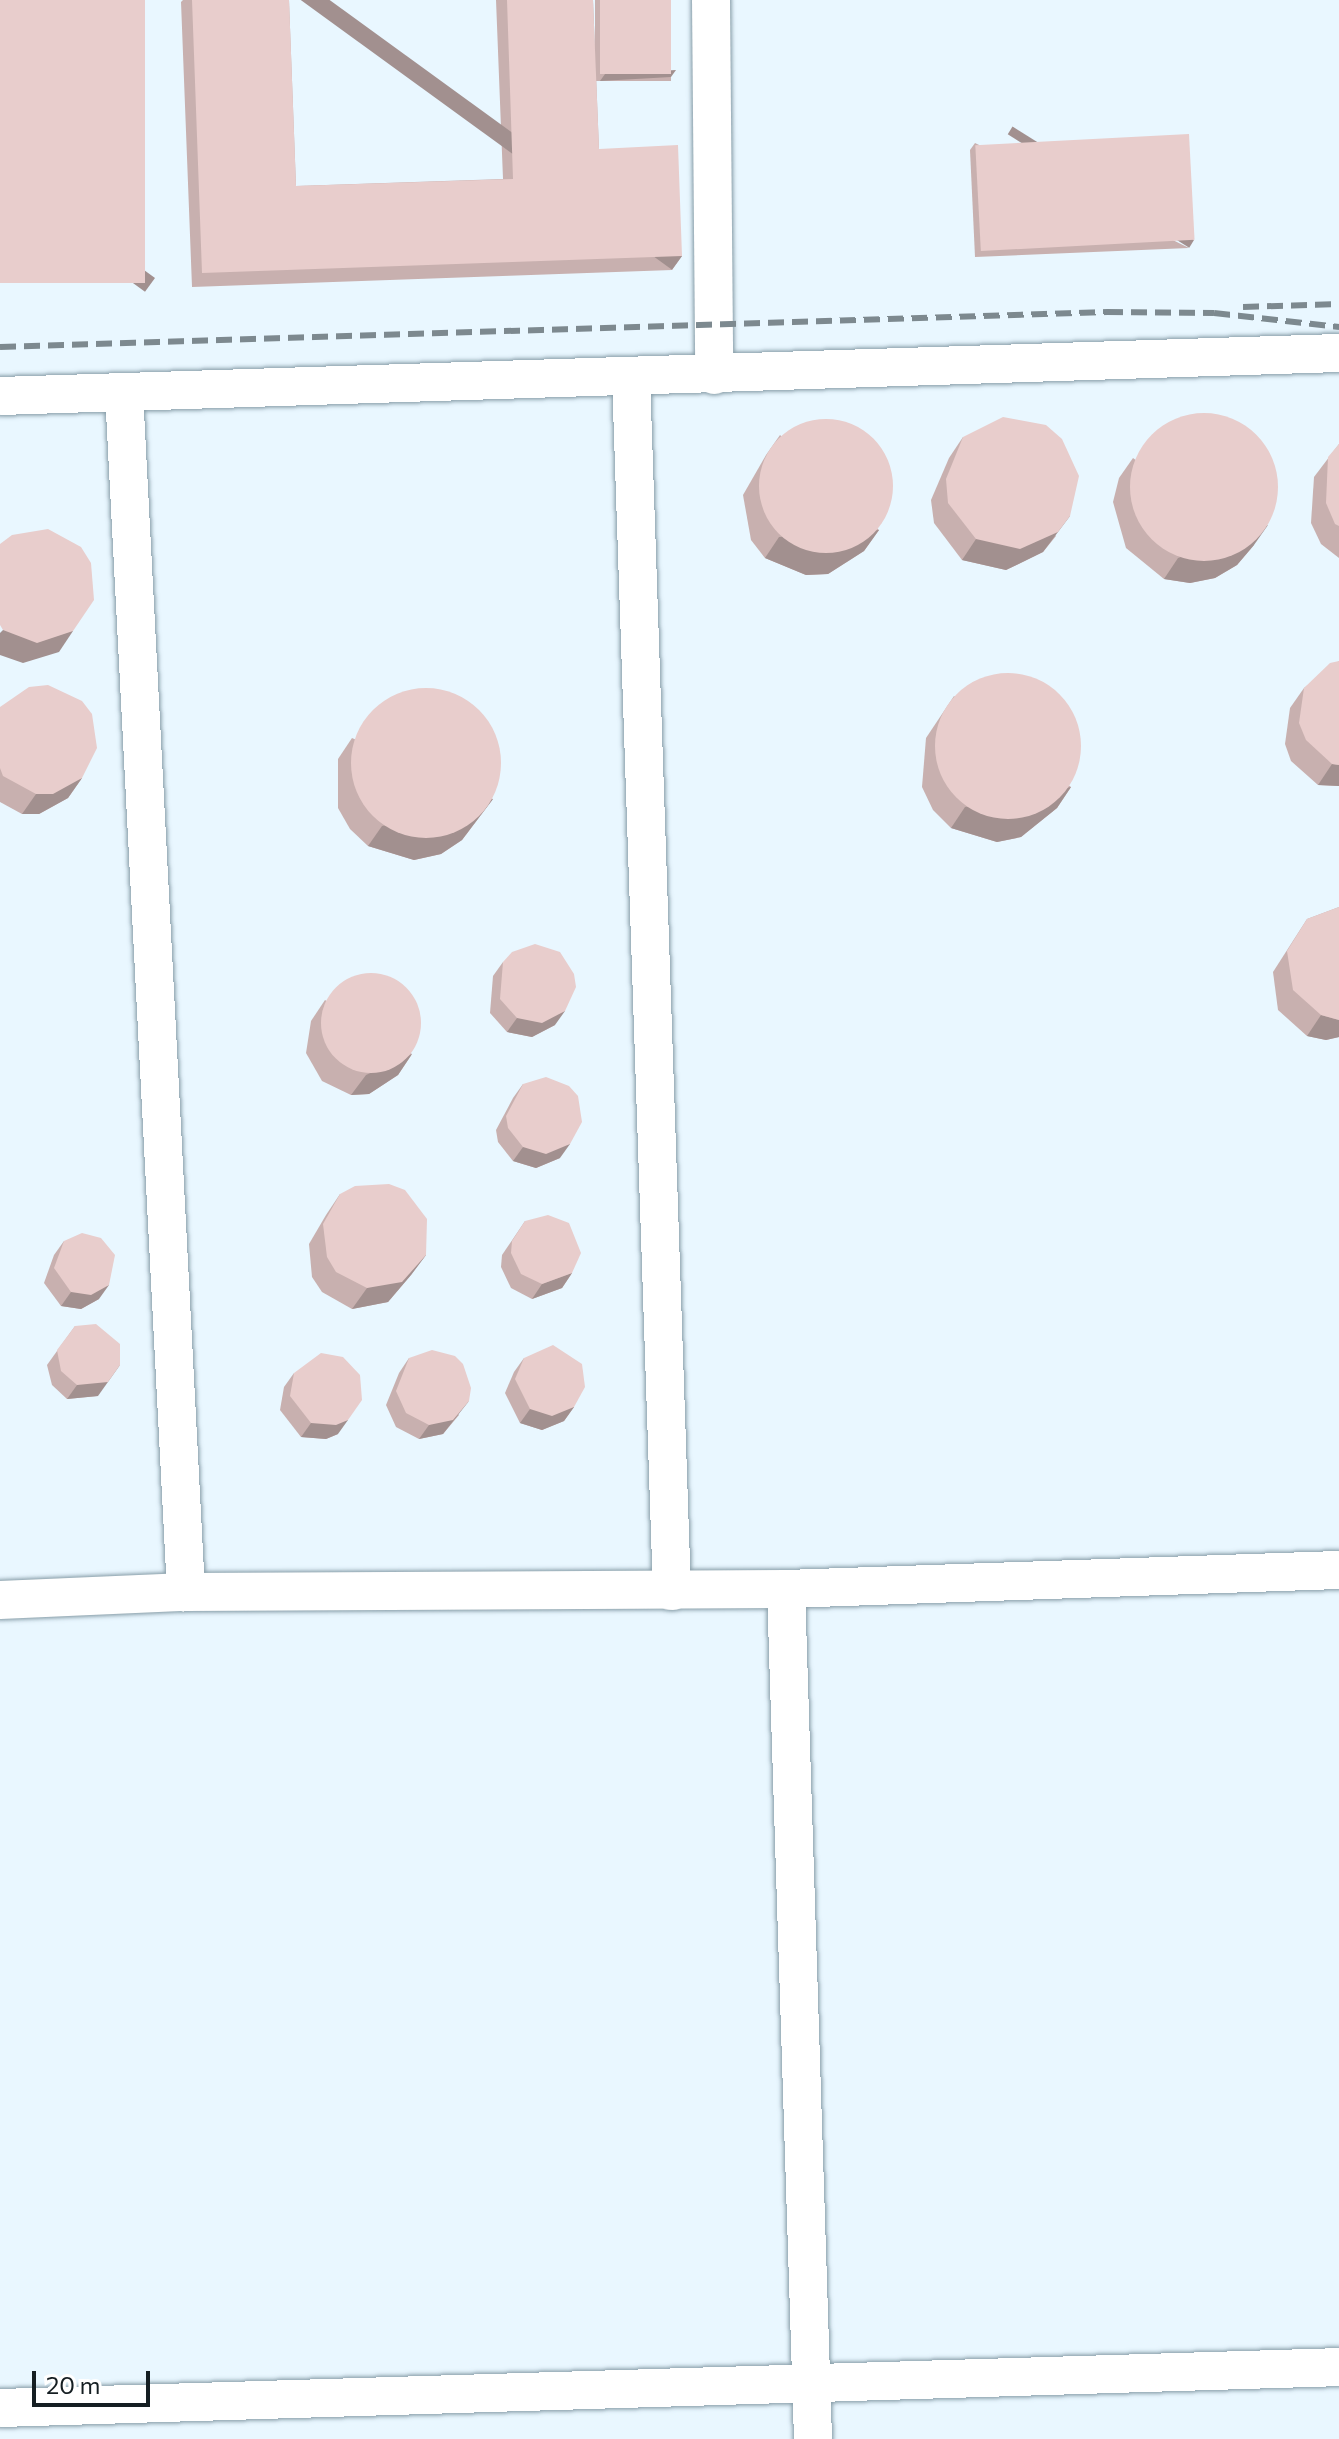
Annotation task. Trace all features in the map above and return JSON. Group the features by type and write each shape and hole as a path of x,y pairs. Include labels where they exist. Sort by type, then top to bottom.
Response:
{"lane":[{"path":"711,0 714,375"},
{"path":"0,396 1339,353"},
{"path":"631,376 672,1591"},
{"path":"124,392 186,1592"},
{"path":"0,1600 186,1592 786,1589 1339,1570"},
{"path":"786,1589 813,2439"},
{"path":"0,2408 1339,2367"}],"building":[{"path":"0,0 145,0 145,283 0,283"},
{"path":"192,0 289,0 296,186 513,179 507,0 593,0 599,149 678,145 682,256 202,273"},
{"path":"600,0 671,0 671,74 600,74"},
{"path":"1189,134 1195,240 981,251 975,145"},
{"path":"1204,413 1232,419 1256,435 1272,459 1278,487 1272,515 1256,539 1232,555 1204,561 1176,555 1152,539 1136,515 1130,487 1136,459 1152,435 1176,419"},
{"path":"1003,417 1046,425 1062,439 1079,476 1070,516 1058,532 1020,549 976,539 948,503 946,479 963,437"},
{"path":"826,419 852,424 873,439 888,460 893,486 888,512 873,533 852,548 826,553 800,548 779,533 764,512 759,486 764,460 779,439 800,424"},
{"path":"1339,444 1339,526 1335,524 1326,503 1328,457"},
{"path":"48,529 81,547 91,563 94,600 73,631 37,643 3,630 0,625 0,544 12,535"},
{"path":"1339,661 1339,765 1332,764 1306,740 1299,723 1304,688 1330,663"},
{"path":"1008,673 1036,679 1060,694 1075,718 1081,746 1075,774 1060,798 1036,813 1008,819 980,813 956,798 941,774 935,746 941,718 956,694 980,679"},
{"path":"48,685 82,701 92,714 97,748 82,778 53,794 36,794 3,776 0,768 0,707 29,687"},
{"path":"426,688 455,694 479,710 495,734 501,763 495,792 479,816 455,832 426,838 397,832 373,816 357,792 351,763 357,734 373,710 397,694"},
{"path":"1339,907 1339,1020 1321,1015 1293,990 1287,951 1307,919"},
{"path":"535,944 560,952 574,974 576,987 565,1011 542,1023 517,1018 500,999 503,962 512,952"},
{"path":"371,973 390,977 406,988 417,1004 421,1023 417,1042 406,1058 390,1069 371,1073 352,1069 336,1058 325,1042 321,1023 325,1004 336,988 352,977"},
{"path":"546,1077 569,1086 578,1096 582,1122 570,1144 546,1154 523,1147 508,1128 506,1116 523,1084"},
{"path":"389,1184 405,1190 427,1219 426,1255 402,1282 367,1288 336,1272 327,1257 323,1224 340,1194 355,1186"},
{"path":"548,1215 569,1223 581,1253 572,1273 542,1284 521,1274 511,1253 512,1241 525,1221"},
{"path":"82,1233 101,1238 115,1255 109,1285 91,1295 71,1292 54,1268 64,1241"},
{"path":"96,1324 120,1344 120,1365 108,1382 77,1385 61,1371 57,1350 75,1326"},
{"path":"553,1345 582,1364 585,1387 574,1407 552,1416 530,1409 515,1379 524,1358"},
{"path":"432,1350 455,1356 463,1364 471,1388 469,1401 453,1420 429,1425 406,1413 396,1391 409,1358"},
{"path":"321,1353 343,1357 360,1375 362,1400 348,1420 336,1425 311,1423 290,1396 294,1373"}],"railway":[{"path":"1243,307 1339,304"},
{"path":"0,347 1107,312 1214,313 1339,327"}]}
